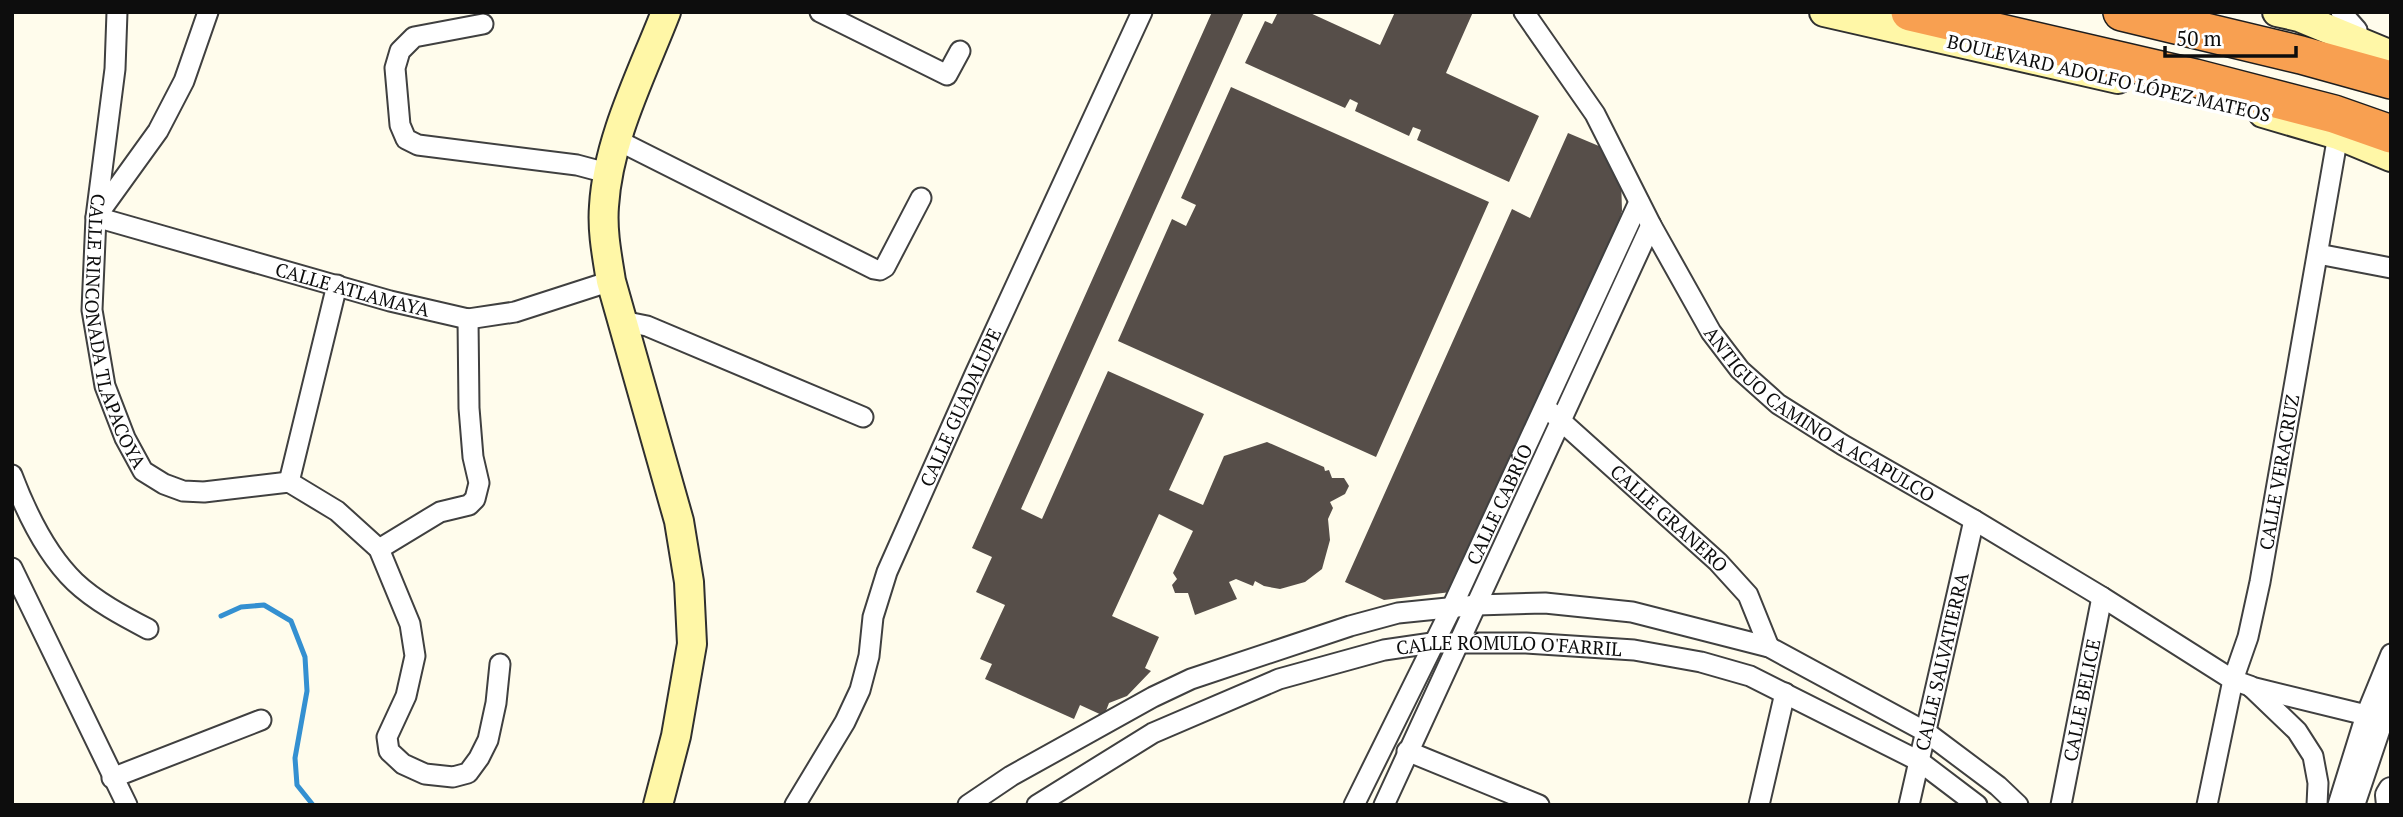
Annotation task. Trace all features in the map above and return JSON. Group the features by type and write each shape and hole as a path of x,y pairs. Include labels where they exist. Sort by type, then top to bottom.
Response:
{"highway":[{"path":"1910,12 2195,78 2334,114 2391,134"},
{"path":"1972,12 2294,85 2391,114"},
{"path":"2122,12 2301,55 2391,80"},
{"path":"2186,12 2391,74"}],"main road":[{"path":"658,805 676,736 692,644 689,582 679,521 611,281 603,209 607,173 617,140 666,12"},
{"name":"BOULEVARD ADOLFO LÓPEZ MATEOS","path":"1824,12 2239,106 2338,135 2391,158"},
{"path":"2288,14 2353,18 2391,43"},
{"path":"2288,14 2391,55"}],"street":[{"name":"CALLE RINCONADA TLAPACOYA","path":"117,12 115,69 96,217 92,310 106,386 125,438 144,471 164,484 183,491 204,492 289,482"},
{"path":"96,217 158,131 184,81 208,12"},
{"path":"820,12 947,75 960,51"},
{"name":"CALLE GUADALUPE","path":"795,805 845,722 860,690 869,656 873,617 887,572 975,373 1142,12"},
{"name":"ANTIGUO CAMINO A ACAPULCO","path":"1524,12 1595,114 1651,226 1711,332 1740,370 1778,404 1810,425 1974,520 2241,683 2297,731 2313,756 2318,783 2318,805"},
{"path":"483,24 414,37 400,51 395,68 400,125 406,139 418,145 577,165 607,173"},
{"name":"CALLE VERACRUZ","path":"2207,805 2241,683 2338,135"},
{"path":"617,140 874,269 885,267 922,198"},
{"name":"CALLE CABRÍO","path":"1354,805 1452,607 1639,202"},
{"name":"CALLE ATLAMAYA","path":"96,217 429,311 468,318 514,313 611,281"},
{"name":"CALLE CABRÍO","path":"1384,805 1651,226"},
{"path":"2318,254 2391,268"},
{"path":"337,285 289,482 337,511 379,548 411,624 415,656 406,696 387,737 389,751 403,764 425,774 453,777 468,773 488,740 496,703 500,664"},
{"path":"379,548 440,512 469,505 475,499 479,483 473,457 469,408 468,318"},
{"path":"622,321 647,326 863,417"},
{"name":"CALLE GRANERO","path":"1545,406 1718,562 1748,595 1769,647"},
{"path":"12,475 51,553 76,583 121,615 148,629"},
{"name":"CALLE SALVATIERRA","path":"1909,805 1974,520"},
{"path":"12,568 127,805"},
{"name":"CALLE BELICE","path":"2061,805 2102,597"},
{"name":"CALLE RÓMULO O'FARRIL","path":"1452,607 1545,603 1632,612 1769,647 1926,732 1998,786 2018,805"},
{"path":"968,805 1011,776 1153,696 1191,679 1350,626 1398,613 1452,607"},
{"name":"CALLE RÓMULO O'FARRIL","path":"1037,805 1153,733 1266,684 1384,650 1432,643 1527,643 1634,650 1701,662 1750,676 1919,761 1977,805"},
{"path":"2338,805 2366,715 2391,654"},
{"name":"ANTIGUO CAMINO A ACAPULCO","path":"2241,683 2366,715"},
{"path":"2352,805 2391,688"},
{"path":"1759,805 1785,693"},
{"path":"112,778 261,720"},
{"path":"1407,751 1539,805"},
{"path":"2389,805 2388,795 2391,790"}],"building":[{"path":"1212,12 1244,12 1021,509 1042,519 1108,371 1204,414 1169,490 1203,505 1224,456 1267,442 1324,467 1325,471 1329,470 1332,478 1344,478 1349,486 1345,494 1330,502 1333,508 1328,519 1330,540 1322,569 1305,582 1280,589 1255,581 1253,586 1236,579 1229,582 1237,599 1195,615 1188,593 1175,593 1172,585 1177,579 1173,573 1193,531 1159,514 1112,616 1159,637 1145,668 1151,671 1127,696 1109,703 1104,716 1080,705 1074,719 985,679 992,664 980,659 1005,605 976,592 992,557 972,548"},
{"path":"1278,12 1308,12 1380,45 1395,12 1473,12 1446,73 1539,116 1509,182 1417,140 1421,130 1413,127 1409,136 1355,111 1358,103 1350,99 1345,108 1245,63 1265,21 1272,24"},
{"path":"1231,87 1489,202 1376,457 1118,341 1172,219 1186,226 1196,205 1181,198"},
{"path":"1568,133 1606,149 1621,177 1622,211 1612,242 1451,592 1384,600 1345,582 1512,209 1530,218"}],"waterway":[{"path":"221,616 241,607 264,605 291,621 305,657 307,691 295,758 297,785 313,805"}]}
